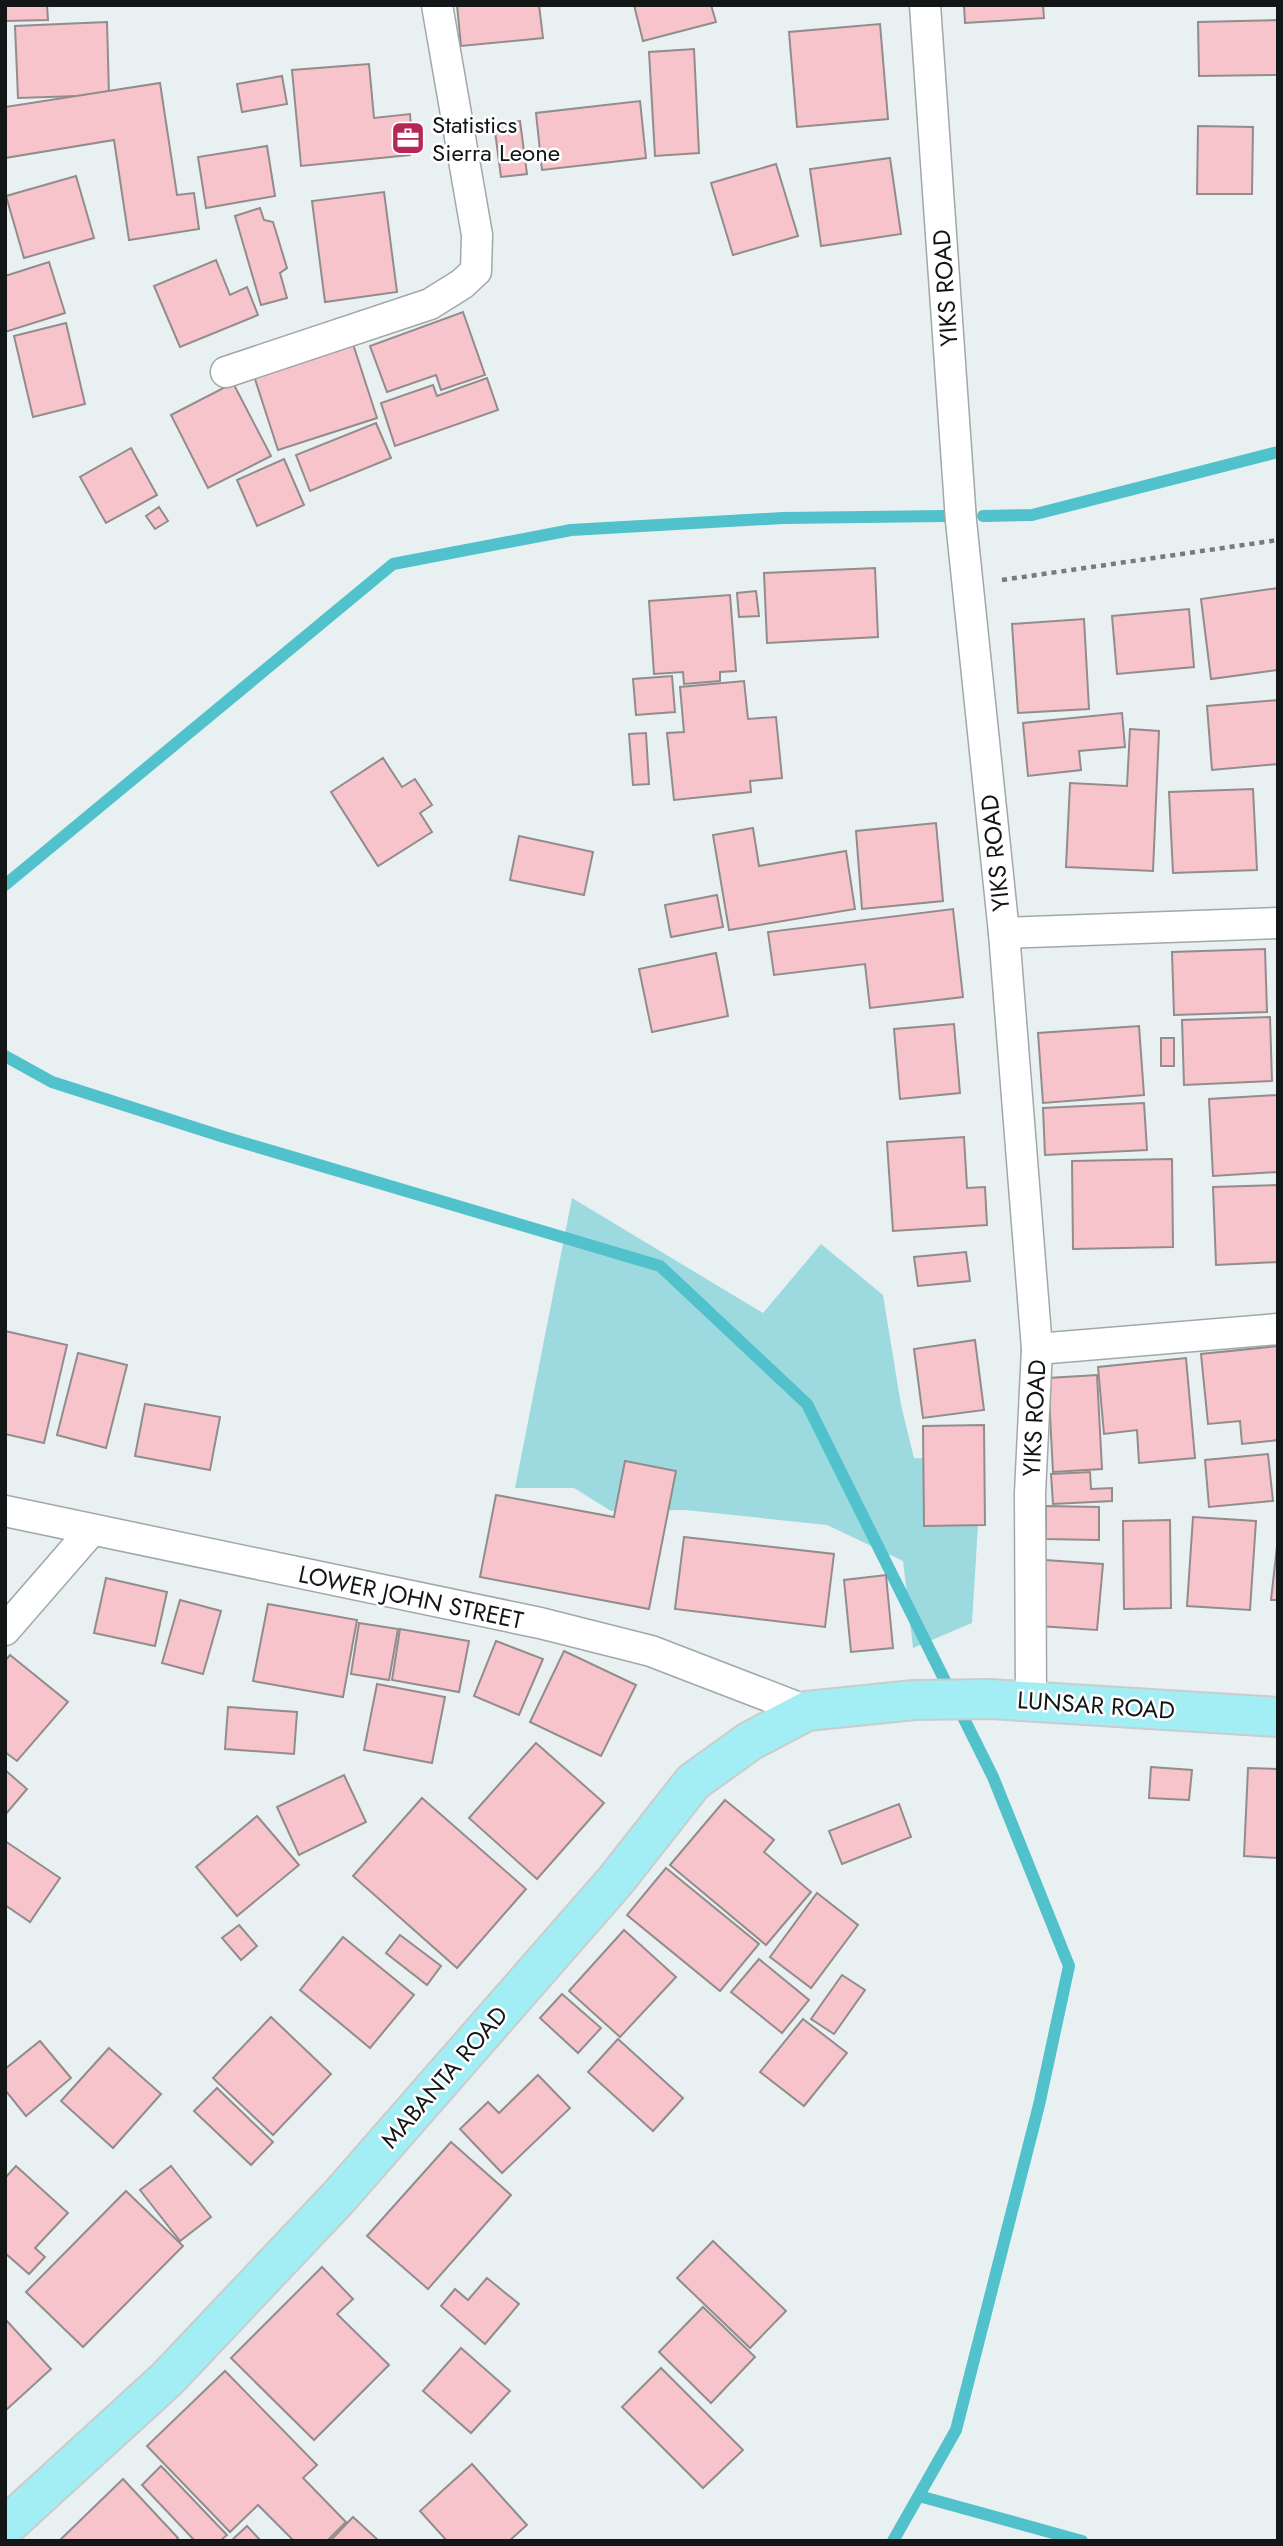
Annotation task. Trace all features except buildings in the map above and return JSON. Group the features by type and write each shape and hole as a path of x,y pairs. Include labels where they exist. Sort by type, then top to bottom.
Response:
{"main road":[{"name":"LUNSAR ROAD","path":"914,1700 990,1699 1278,1717"},
{"name":"MABANTA ROAD","path":"5,2527 167,2379 339,2197 615,1880 693,1782 750,1741 807,1711 914,1700"}],"street":[{"path":"226,372 430,304 462,284 476,271 477,235 437,5"},
{"name":"YIKS ROAD","path":"925,5 966,585 1004,933 1037,1349 1030,1493 1031,1702"},
{"path":"1004,933 1278,923"},
{"path":"1037,1349 1278,1329"},
{"name":"LOWER JOHN STREET","path":"5,1511 540,1623 650,1651 807,1711"},
{"path":"5,1630 91,1531"}],"path":[{"path":"966,585 1278,540"}],"shaded area":[{"path":"572,1198 763,1313 821,1244 883,1295 901,1405 914,1458 982,1460 972,1623 913,1648 903,1561 827,1525 685,1510 611,1511 574,1488 515,1488"}],"waterway":[{"path":"983,516 1032,515 1278,452"},
{"path":"5,885 393,564 571,530 783,518 945,516"},
{"path":"5,1056 52,1082 224,1137 660,1266 807,1404 993,1777 1069,1966 1039,2105 956,2430 893,2541"},
{"path":"919,2496 1082,2541"}],"place":[{"name":"Statistics Sierra Leone","path":"408,138"}]}
